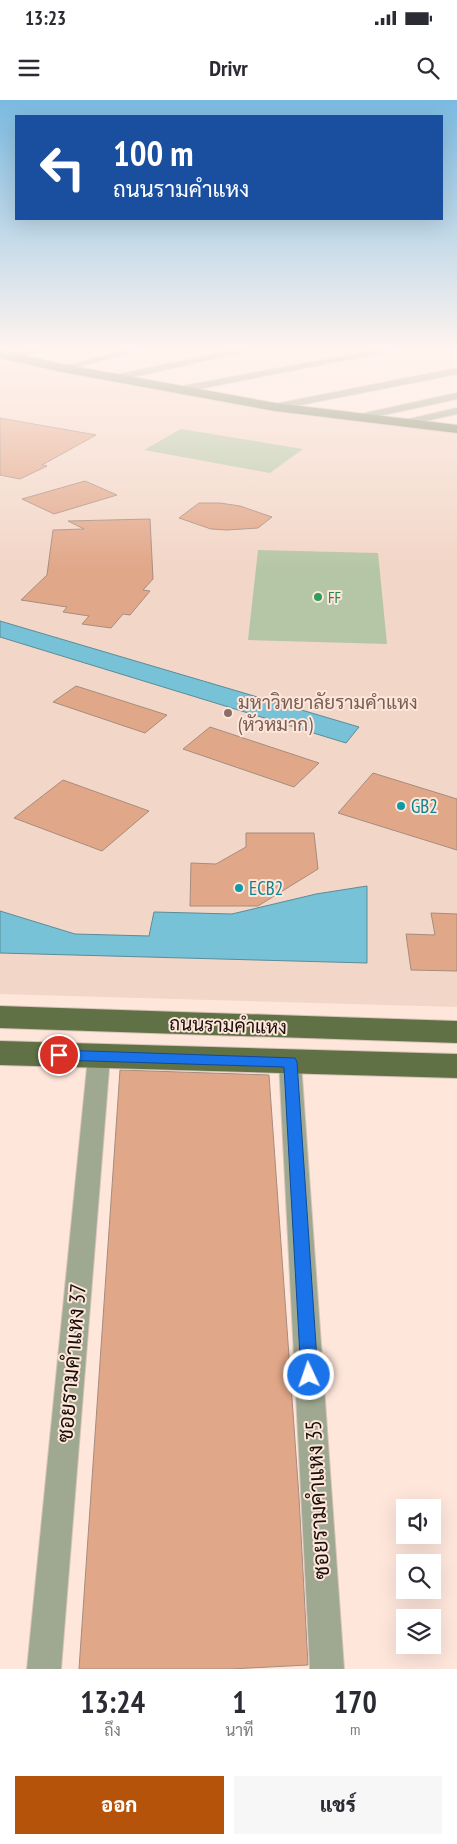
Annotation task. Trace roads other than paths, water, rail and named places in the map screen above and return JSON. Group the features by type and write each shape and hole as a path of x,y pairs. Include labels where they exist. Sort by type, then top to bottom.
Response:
{"main road":[{"path":"397,422 457,429"},
{"name":"ถนนรามคำแหง","path":"0,1004 457,1019"},
{"name":"ถนนรามคำแหง","path":"0,1017 457,1032"},
{"name":"ถนนรามคำแหง","path":"0,1036 457,1051"},
{"name":"ถนนรามคำแหง","path":"0,1053 457,1066"}],"street":[{"name":"ซอยรามคำแหง 37","path":"44,1669 99,1057"},
{"name":"ซอยรามคำแหง 35","path":"290,1062 327,1669"}],"water":[{"path":"0,621 359,727 346,743 0,637"},
{"path":"367,886 367,963 0,953 0,911 75,934 149,936 154,912 232,914 316,894"}],"place":[{"name":"FF","path":"318,597"},
{"name":"มหาวิทยาลัยรามคำแหง (หัวหมาก)","path":"228,713"},
{"name":"GB2","path":"401,806"},
{"name":"ECB2","path":"239,888"}]}
